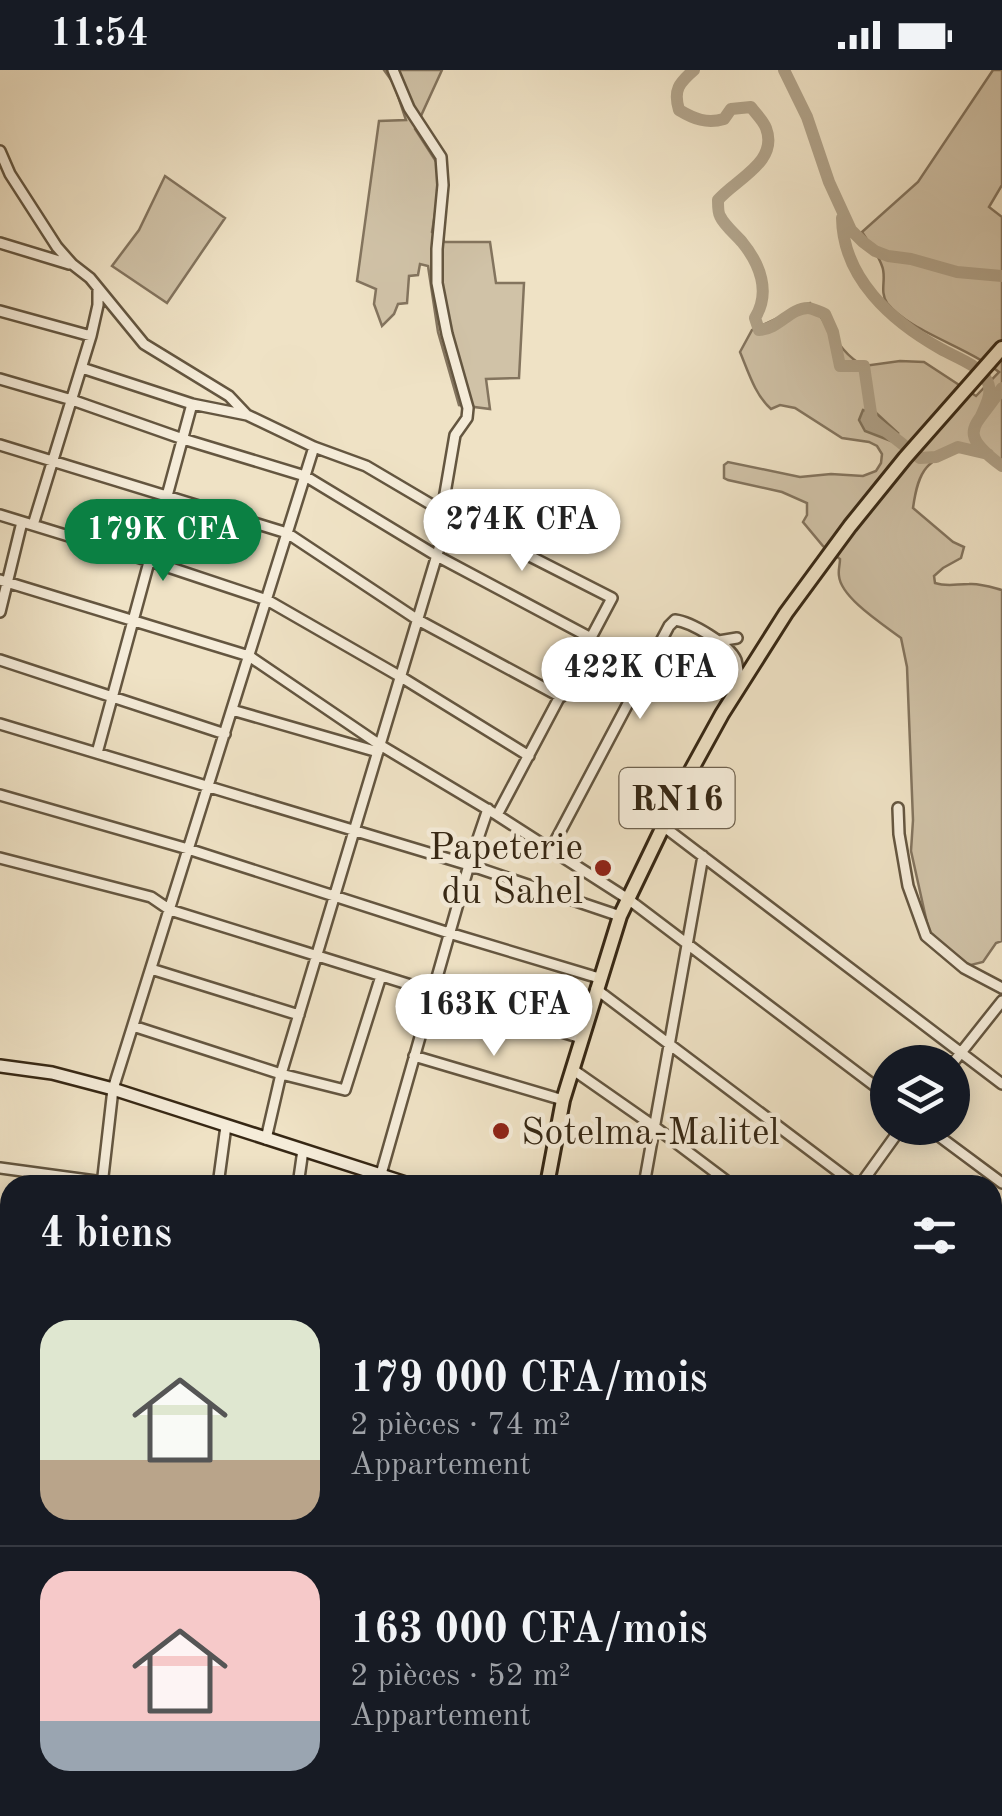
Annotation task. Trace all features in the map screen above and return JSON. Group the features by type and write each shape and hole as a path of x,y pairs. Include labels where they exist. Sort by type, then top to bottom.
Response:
{"main road":[{"name":"RN16","path":"549,1175 562,1100 620,916 698,756 790,607 850,526 904,458 1002,348"},
{"path":"0,1066 52,1073 113,1089 384,1175"}],"street":[{"path":"266,1139 281,1074 437,556 455,435 467,418 468,408 437,283 443,185 440,157 409,108 393,70"},
{"path":"0,151 5,172 56,246 98,288 144,344 229,396 247,415"},
{"path":"0,243 72,264"},
{"path":"0,612 4,581 54,461 91,336 98,288"},
{"path":"0,312 91,336"},
{"path":"82,368 192,404 247,415 314,447 366,466 446,513 612,598 529,756 492,812 469,865 414,1056 373,1175"},
{"path":"0,379 305,476 437,556 592,638"},
{"path":"97,754 192,404"},
{"path":"0,444 287,533 418,620 561,697"},
{"path":"103,1175 113,1089 314,447"},
{"path":"0,515 268,600 529,756"},
{"path":"4,581 249,656 379,749 492,812 628,899 870,1082"},
{"path":"551,849 674,620 718,641 736,661 740,685"},
{"path":"718,641 737,638"},
{"path":"0,660 225,734"},
{"path":"232,710 379,749"},
{"path":"0,724 469,865 620,916"},
{"path":"0,795 188,849 597,983 670,1044 845,1175"},
{"path":"898,808 908,886 926,936 964,968 1002,988"},
{"path":"664,826 951,1045"},
{"path":"646,1175 703,856"},
{"path":"0,858 151,897 170,910 580,1038"},
{"path":"151,969 299,1015"},
{"path":"133,1026 281,1074 346,1090 380,976"},
{"path":"986,978 1002,978"},
{"path":"968,1045 1002,1001"},
{"path":"414,1056 562,1100"},
{"path":"970,1059 1002,1084"},
{"path":"572,1069 719,1175"},
{"path":"219,1175 226,1126"},
{"path":"866,1175 888,1145"},
{"path":"951,1145 991,1175"},
{"path":"299,1175 303,1150"},
{"path":"0,1168 45,1175"},
{"path":"1002,1762 1002,1772"}],"shaded area":[{"path":"384,70 442,70 415,129 437,163 439,189 432,232 445,242 490,242 496,283 524,283 519,378 486,379 490,409 459,405 438,332 428,266 420,264 418,275 409,276 407,303 398,304 382,326 374,304 376,289 357,281 379,121 406,120 394,84"},
{"path":"993,70 1002,70 1002,185 989,207 1002,217 1002,468 964,445 927,467 918,482 913,508 964,547 961,558 934,576 935,583 977,584 1002,590 1002,941 996,943 983,962 967,966 929,932 911,851 907,667 901,638 847,593 839,576 840,559 803,522 807,503 782,492 728,480 724,478 724,465 728,462 800,477 863,476 876,471 881,463 882,454 869,442 842,438 795,408 780,405 771,409 752,382 740,352 752,330 810,303 840,346 864,366 924,362 976,396 999,372 924,331 887,303 882,266 862,232 918,182"},
{"path":"165,176 225,218 167,303 112,266 139,230"},
{"path":"863,410 875,412 898,433 891,441 865,431 859,420"}],"waterway":[{"path":"694,70 679,87 679,110 712,121 724,119 731,109 751,107 766,128 767,151 754,169 718,200 722,219 748,251 761,278 762,298 755,318 759,330 802,309 825,314 840,366 864,366 872,420 920,458 936,457 958,447 988,454"},
{"path":"784,70 807,117 829,182 851,230 863,242 888,256 957,272 1002,276"},
{"path":"842,218 851,260 873,296 922,338 971,365 986,379 989,393 981,416"},
{"path":"1002,388 974,428 978,444 1002,466"}],"place":[{"name":"Papeterie du Sahel","path":"603,868"},
{"name":"Sotelma-Malitel","path":"501,1131"}]}
